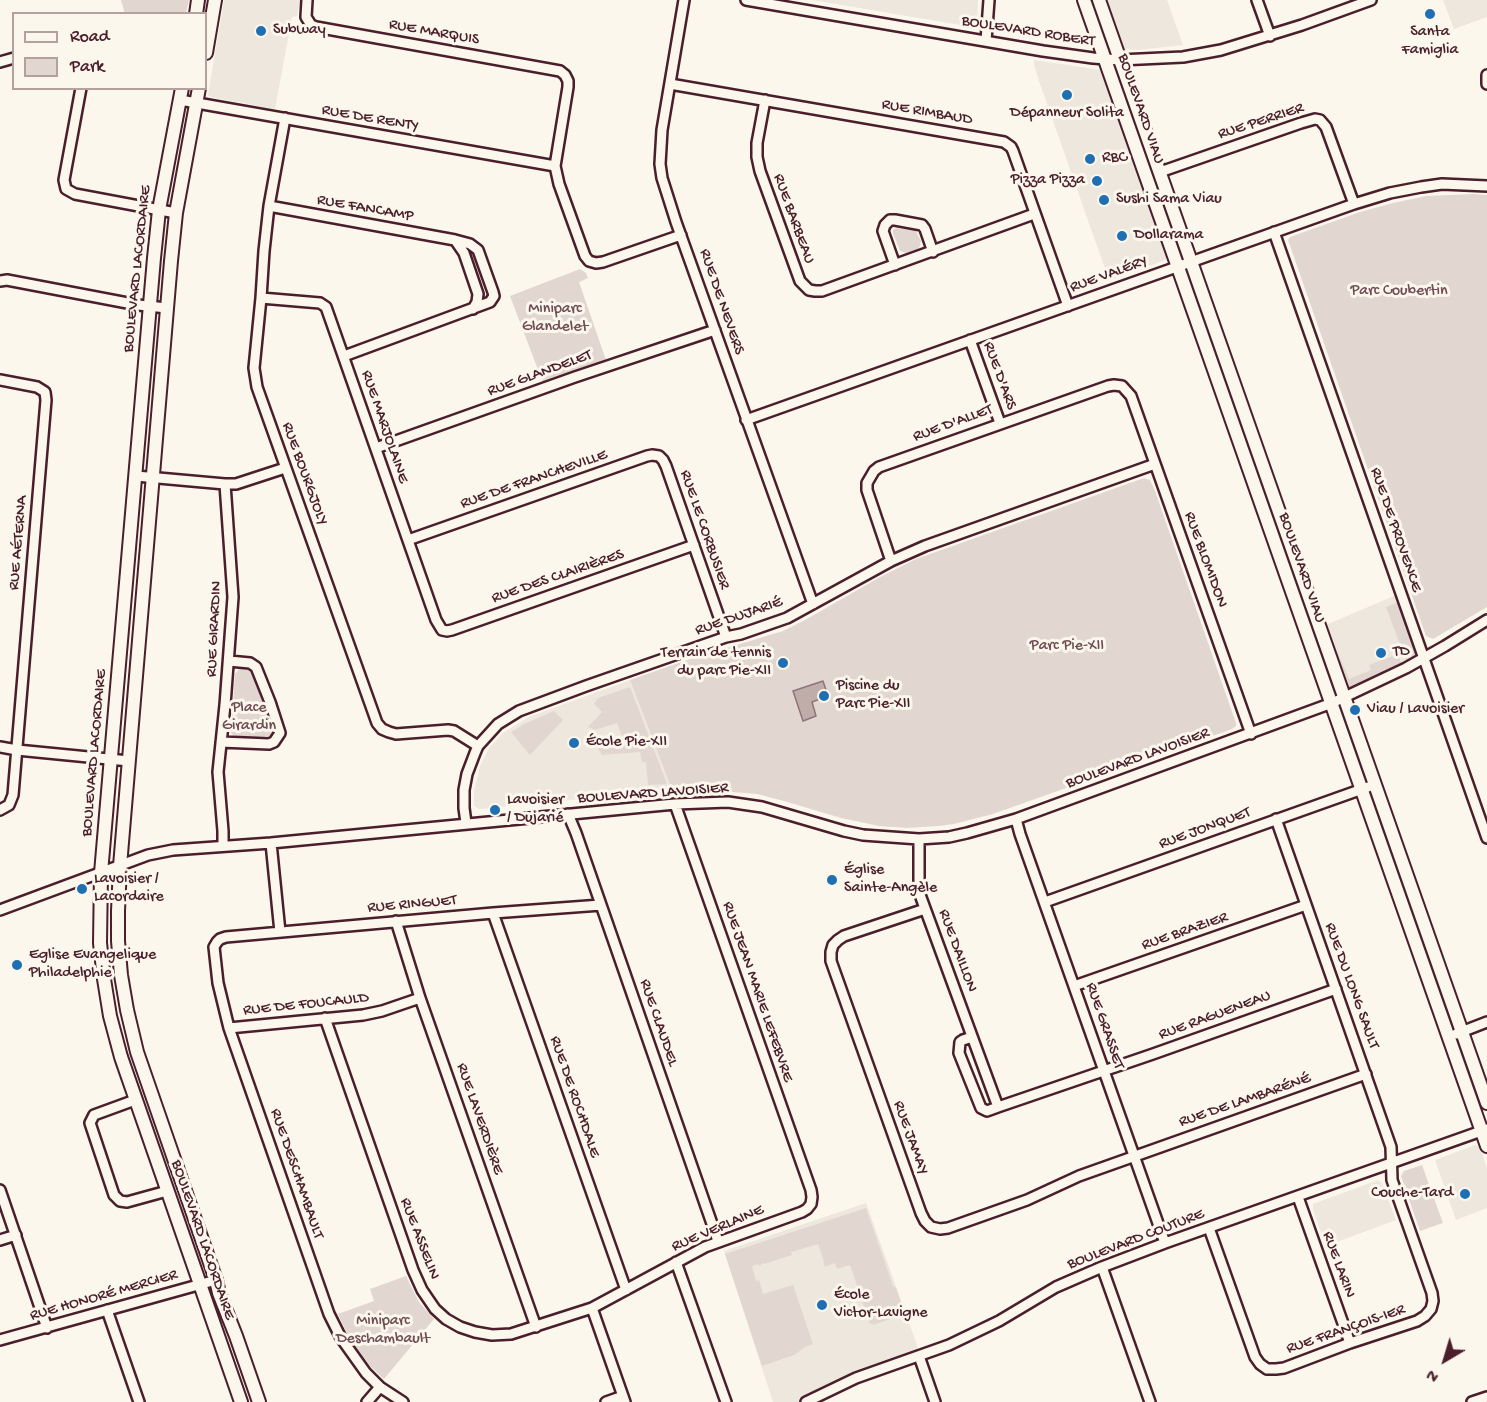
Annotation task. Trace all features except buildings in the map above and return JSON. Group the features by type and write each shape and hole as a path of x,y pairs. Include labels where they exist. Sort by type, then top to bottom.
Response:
{"main road":[{"path":"207,47 215,0"},
{"name":"BOULEVARD VIAU","path":"1084,0 1449,1037 1484,1130 1487,1146"},
{"name":"BOULEVARD VIAU","path":"1099,0 1487,1103"},
{"name":"BOULEVARD LACORDAIRE","path":"199,90 176,213 167,308 120,866 118,941 121,975 132,1031 219,1293 259,1402"},
{"name":"BOULEVARD LACORDAIRE","path":"181,94 159,210 101,873 100,943 104,980 115,1035 135,1100 241,1402"}],"street":[{"name":"RUE MARQUIS","path":"308,0 306,16 311,25 316,27 560,71 565,75 568,87 555,166"},
{"name":"RUE DE NEVERS","path":"684,0 662,130 660,164 666,193 813,604"},
{"name":"BOULEVARD ROBERT","path":"746,0 1043,51 1120,60 1166,58 1227,49 1371,0"},
{"path":"986,41 989,0"},
{"path":"1257,0 1270,36"},
{"path":"1487,75 1487,84"},
{"name":"RUE RIMBAUD","path":"670,84 1004,142 1013,151 1068,306"},
{"path":"81,90 64,180 66,189 75,194 176,213"},
{"name":"RUE DE RENTY","path":"181,94 196,102 555,166"},
{"name":"RUE BARBEAU","path":"765,100 757,143 760,171 800,280 809,290 822,291 1034,214"},
{"name":"RUE BOURGJOLY","path":"285,118 269,206 254,368 255,379 377,723 382,729 396,734 454,731 478,746"},
{"name":"RUE PERRIER","path":"1160,172 1315,119 1320,120 1326,127 1354,204"},
{"path":"555,166 582,250 589,261 603,262 681,235"},
{"name":"RUE VALÉRY","path":"746,420 1354,204 1390,193 1442,184 1487,186"},
{"name":"RUE FANCAMP","path":"269,206 455,240 476,247 494,296 490,302 473,309"},
{"path":"895,265 883,231 890,220 922,225 933,252"},
{"name":"RUE DE PROVENCE","path":"1274,232 1487,838"},
{"path":"344,356 473,309 477,303 478,294 464,253 455,240"},
{"path":"0,281 7,280 150,307 167,308"},
{"name":"RUE MARJOLAINE","path":"261,298 320,303 324,304 328,310 436,620"},
{"name":"RUE GLANDELET","path":"376,448 715,330"},
{"name":"RUE D'ARS","path":"970,340 1000,423"},
{"name":"RUE AÉTERNA","path":"0,380 37,387 45,392 46,396 12,800 9,805 0,810"},
{"name":"RUE D'ALLET","path":"891,561 867,490 867,483 873,471 1000,423 1108,386 1122,386 1131,396"},
{"name":"RUE BLOMIDON","path":"1131,396 1251,734"},
{"name":"RUE DE FRANCHEVILLE","path":"408,540 647,456 658,456 666,466"},
{"name":"RUE DUJARIÉ","path":"466,823 464,790 470,764 478,746 498,724 519,711 726,637 779,621 891,561 925,546 1155,464"},
{"name":"RUE LE CORBUSIER","path":"666,466 726,637"},
{"path":"136,476 236,484 285,468"},
{"name":"RUE GIRARDIN","path":"223,846 218,781 233,597 225,484"},
{"name":"RUE DES CLAIRIÈRES","path":"436,620 442,630 452,630 694,546"},
{"name":"BOULEVARD LAVOISIER","path":"0,910 148,855 173,850 271,843 675,804 728,802 779,812 863,835 919,839 949,837 1016,819 1332,704 1424,658 1487,620"},
{"path":"221,742 268,744 274,742 280,733 256,667 250,663 229,662"},
{"path":"0,747 129,761"},
{"name":"RUE JONQUET","path":"1045,903 1375,785"},
{"name":"RUE JEAN MARIE LEFEBVRE","path":"675,804 811,1190"},
{"name":"RUE CLAUDEL","path":"568,814 718,1242"},
{"name":"RUE GRASSET","path":"1016,819 1165,1243"},
{"name":"RUE DU LONG SAULT","path":"1276,819 1391,1147 1391,1163"},
{"name":"RUE DAILLON","path":"919,839 919,892 998,1107"},
{"path":"271,843 280,932"},
{"name":"RUE RINGUET","path":"226,937 601,905"},
{"name":"RUE BRAZIER","path":"1074,986 1306,905"},
{"name":"RUE JAMAY","path":"925,909 844,936 833,945 831,952 831,961 925,1221 931,1227 948,1228 1027,1200 1066,1181 1134,1156"},
{"name":"RUE DE ROCHDALE","path":"493,913 626,1290"},
{"name":"RUE LAVERDIÈRE","path":"396,921 420,998 536,1327"},
{"name":"RUE DESCHAMBAULT","path":"226,937 217,942 214,953 218,983 229,1028 331,1317 341,1338 366,1373 380,1387 403,1402"},
{"name":"RUE RAGUENEAU","path":"1104,1071 1336,989"},
{"name":"RUE DE FOUCAULD","path":"229,1028 372,1013 420,998"},
{"name":"RUE ASSELIN","path":"325,1018 413,1270 422,1290 435,1309 460,1327 492,1335 511,1334 592,1308"},
{"path":"1449,1037 1487,1022"},
{"path":"972,1036 960,1042 959,1053 981,1108 987,1111 1104,1071"},
{"name":"RUE DE LAMBARÉNÉ","path":"1134,1156 1366,1074"},
{"path":"135,1100 94,1115 90,1123 114,1195 120,1201 127,1202 167,1191"},
{"name":"BOULEVARD COUTURE","path":"806,1402 856,1378 949,1345 980,1331 1056,1287 1102,1267 1484,1130"},
{"name":"RUE FRANÇOIS-IER","path":"1209,1228 1255,1357 1267,1369 1284,1368 1417,1321 1431,1309 1432,1293 1392,1180 1391,1163"},
{"path":"0,1190 47,1328"},
{"name":"RUE VERLAINE","path":"592,1308 718,1242 802,1212 811,1204 811,1190"},
{"name":"RUE LARIN","path":"1298,1197 1350,1343"},
{"path":"0,1240 16,1235"},
{"path":"676,1262 726,1402"},
{"path":"1102,1267 1150,1402"},
{"name":"RUE HONORÉ MERCIER","path":"0,1340 216,1280"},
{"path":"592,1308 624,1399 606,1402"},
{"path":"107,1310 138,1402"},
{"path":"919,1356 935,1402"},
{"path":"367,1402 380,1387"}],"shaded area":[{"path":"224,0 300,0 297,16 292,17 275,109 208,95"},
{"path":"812,0 978,0 977,23 972,27"},
{"path":"1107,0 1167,0 1183,45 1138,50 1125,49"},
{"path":"1443,0 1487,0 1487,17 1454,29"},
{"path":"1034,60 1101,70 1166,255 1163,261 1109,280 1039,81"},
{"path":"1401,593 1423,658 1345,697 1321,629"},
{"name":"École Pie-XII","path":"630,680 672,790 479,809 474,806 474,791 480,766 489,748 504,732 529,717"},
{"path":"823,681 828,696 812,702 816,716 803,721 793,691"},
{"path":"1475,1145 1480,1147 1487,1168 1487,1208 1456,1220 1435,1160"},
{"path":"1378,1180 1382,1183 1396,1220 1326,1246 1313,1204"},
{"name":"École Victor-Lavigne","path":"866,1203 919,1356 806,1402 773,1402 724,1251"}],"green space":[{"path":"121,0 189,0 186,12 124,12"},
{"name":"Parc Coubertin","path":"1487,195 1487,607 1433,639 1426,636 1288,240 1290,237 1360,212 1393,203 1426,196"},
{"path":"896,228 916,231 921,241 918,249 906,253 900,251 893,233"},
{"name":"Miniparc Glandelet","path":"580,269 586,273 588,278 579,282 606,360 543,383 510,296"},
{"name":"Parc Pie-XII","path":"1144,478 1150,480 1155,491 1236,723 1232,729 993,814 939,826 907,828 879,826 841,818 757,794 672,790 630,680 783,631 916,559"},
{"path":"1403,600 1423,658 1408,666 1386,607"},
{"path":"1326,625 1349,679 1371,670 1369,665 1398,654 1403,669 1345,697 1321,629"},
{"name":"Place Girardin","path":"240,668 250,669 253,673 272,728 271,736 249,738 231,733 235,674"},
{"path":"630,687 667,784 648,785 646,762 642,762 640,752 602,755 597,747 623,738 617,723 595,730 588,727 602,712 594,704 598,698"},
{"path":"554,711 563,720 530,755 511,732"},
{"path":"1422,1165 1443,1223 1420,1231 1401,1176 1404,1171"},
{"path":"866,1208 905,1314 870,1324 850,1265 837,1269 835,1263 825,1267 818,1244 791,1252 792,1255 759,1266 758,1264 752,1266 763,1294 793,1285 813,1344 794,1355 762,1366 725,1254"},
{"name":"Miniparc Deschambault","path":"406,1276 419,1302 434,1319 384,1379 360,1353 338,1314 374,1301 370,1289"}],"place":[{"name":"Santa Famiglia","path":"1430,14"},
{"name":"Subway","path":"261,31"},
{"name":"Dépanneur Solita","path":"1067,95"},
{"name":"RBC","path":"1090,159"},
{"name":"Pizza Pizza","path":"1097,181"},
{"name":"Sushi Sama Viau","path":"1104,200"},
{"name":"Dollarama","path":"1122,236"},
{"name":"TD","path":"1381,653"},
{"name":"Terrain de tennis du parc Pie-XII","path":"783,663"},
{"name":"Piscine du Parc Pie-XII","path":"824,696"},
{"name":"Viau / Lavoisier","path":"1355,710"},
{"name":"École Pie-XII","path":"574,743"},
{"name":"Lavoisier / Dujarié","path":"495,810"},
{"name":"Église Sainte-Angèle","path":"832,880"},
{"name":"Lavoisier / Lacordaire","path":"82,889"},
{"name":"Eglise Evangelique Philadelphie","path":"17,965"},
{"name":"Couche-Tard","path":"1465,1194"},
{"name":"École Victor-Lavigne","path":"822,1305"}]}
